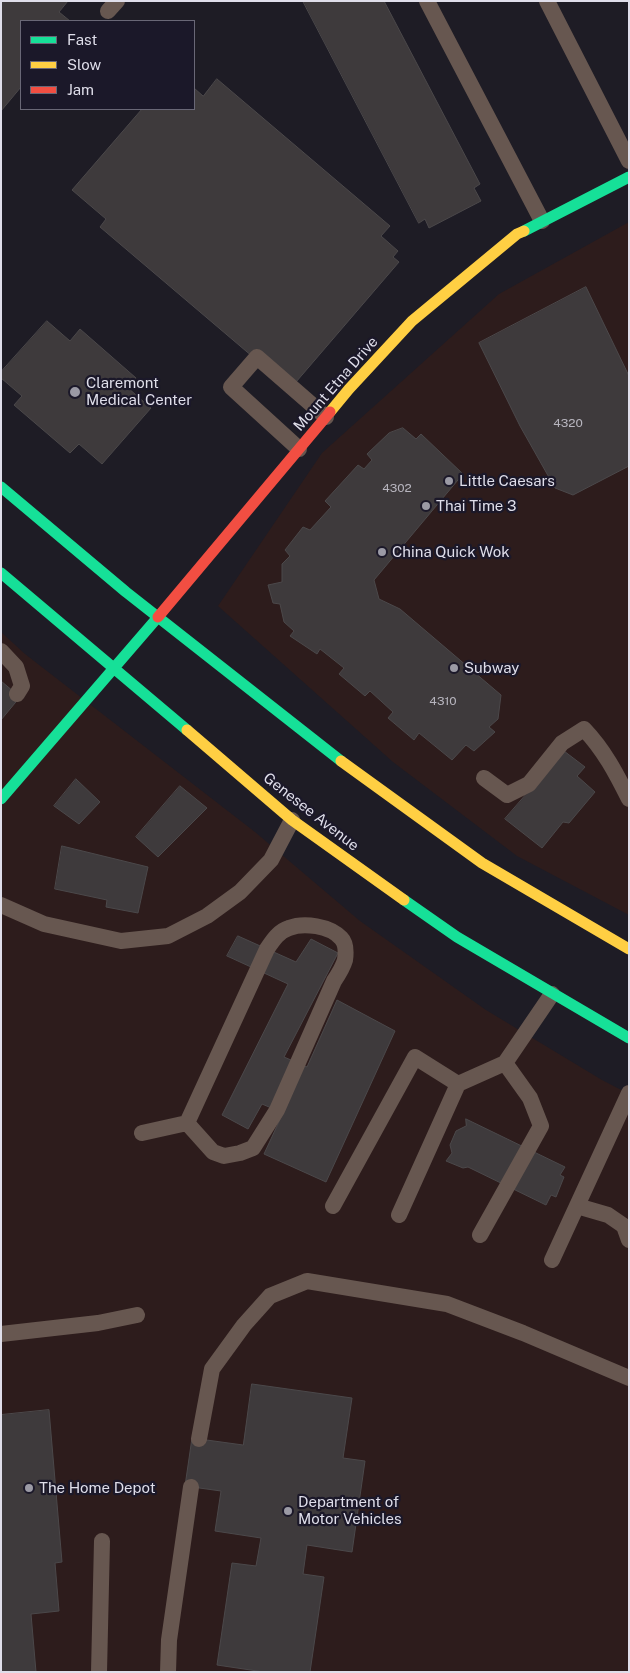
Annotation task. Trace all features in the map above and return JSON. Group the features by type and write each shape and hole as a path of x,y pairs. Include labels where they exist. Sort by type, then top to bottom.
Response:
{"main road":[{"name":"Mount Etna Drive","path":"1,799 349,389 412,321 517,234 629,177"},
{"path":"1,486 157,617 357,774 482,863 629,949"},
{"name":"Genesee Avenue","path":"1,573 292,820 457,937 629,1038"}],"lane":[{"path":"427,1 542,221"},
{"path":"547,1 629,160"},
{"path":"299,449 231,387 257,358 326,417"},
{"path":"1,651 16,666 22,686 17,694"},
{"path":"484,778 507,795 529,784 562,742 584,729 597,743 610,762 629,798"},
{"path":"1,905 44,924 121,941 168,936 207,916 240,892 271,860 292,820"},
{"path":"301,925 325,928 342,938 345,950 344,962 277,1110 253,1148 224,1156 213,1152 187,1123 257,970 274,938 288,928 301,925"},
{"path":"399,1214 458,1084 505,1063 552,994"},
{"path":"333,1206 415,1057 458,1084"},
{"path":"480,1235 541,1126 530,1098 505,1063"},
{"path":"552,1260 576,1206 624,1116 629,1093"},
{"path":"142,1133 187,1123"},
{"path":"576,1206 608,1215 624,1226 629,1240"},
{"path":"199,1439 212,1368 244,1325 270,1296 307,1281 447,1304 523,1333 629,1378"},
{"path":"1,1334 98,1323 137,1315"},
{"path":"168,1672 169,1640 191,1486"},
{"path":"100,1672 102,1541"}],"shaded area":[{"path":"629,222 629,915 517,856 393,762 218,606 322,453 499,294"},
{"path":"1,632 25,654 255,832 360,921 486,1010 602,1080 629,1094 629,1672 1,1672"}],"building":[{"path":"2,1 68,1 59,12 69,20 20,20 20,88 1,111"},
{"path":"303,1 384,1 480,184 474,188 481,201 429,228 425,219 419,223"},
{"path":"217,79 390,226 381,236 398,251 393,257 399,262 296,382 253,357 100,227 106,219 72,190 141,110 195,110 195,89 203,96"},
{"path":"586,287 629,376 629,466 573,495 555,488 520,426 479,343"},
{"name":"Claremont Medical Center","path":"47,321 70,341 80,329 136,378 128,388 151,408 102,464 79,444 70,453 14,405 22,396 1,378 1,372"},
{"path":"403,428 416,439 421,434 463,474 374,580 379,599 400,609 501,695 498,719 489,727 495,732 474,751 466,745 452,760 419,733 414,740 388,718 393,712 370,691 365,696 339,674 344,668 320,649 317,654 290,636 294,631 284,622 280,604 273,603 268,585 282,582 282,564 290,556 285,550 303,527 310,530 331,507 325,501 358,465 364,469 372,460 367,454 389,433"},
{"path":"1,681 20,697 1,720"},
{"path":"564,751 585,767 577,776 595,792 569,823 563,822 542,848 505,819"},
{"path":"76,779 100,802 79,824 54,806"},
{"path":"180,786 207,808 158,857 136,837"},
{"path":"62,846 148,867 138,913 106,907 107,900 55,889"},
{"path":"238,936 296,962 311,939 338,953 284,1057 307,1067 337,1000 395,1031 326,1182 264,1154 283,1113 262,1104 248,1129 222,1115 288,984 227,956"},
{"path":"466,1119 565,1167 560,1175 564,1177 556,1197 551,1195 546,1205 468,1167 463,1168 446,1161 452,1153 450,1145 456,1131 466,1126"},
{"name":"Department of Motor Vehicles","path":"252,1384 352,1398 343,1458 365,1461 352,1552 307,1545 303,1574 324,1577 310,1672 264,1672 217,1665 232,1563 256,1566 261,1538 215,1531 221,1491 185,1486 192,1438 243,1445"},
{"name":"The Home Depot","path":"49,1410 62,1562 55,1563 59,1611 31,1614 36,1672 1,1672 1,1415"}],"traffic: fast":[{"path":"524,231 629,177"},
{"path":"1,487 126,592 341,761"},
{"path":"1,573 187,730"},
{"path":"1,799 158,617"},
{"path":"404,900 457,937 629,1038"}],"traffic: slow":[{"path":"330,412 412,321 517,234 524,231"},
{"path":"187,730 292,820 404,900"},
{"path":"341,761 482,863 629,949"}],"traffic: jam":[{"path":"158,617 330,412"}],"place":[{"name":"Claremont Medical Center","path":"75,392"},
{"name":"Little Caesars","path":"449,481"},
{"name":"Thai Time 3","path":"426,506"},
{"name":"China Quick Wok","path":"382,552"},
{"name":"Subway","path":"454,668"},
{"name":"The Home Depot","path":"29,1488"},
{"name":"Department of Motor Vehicles","path":"288,1511"}]}
